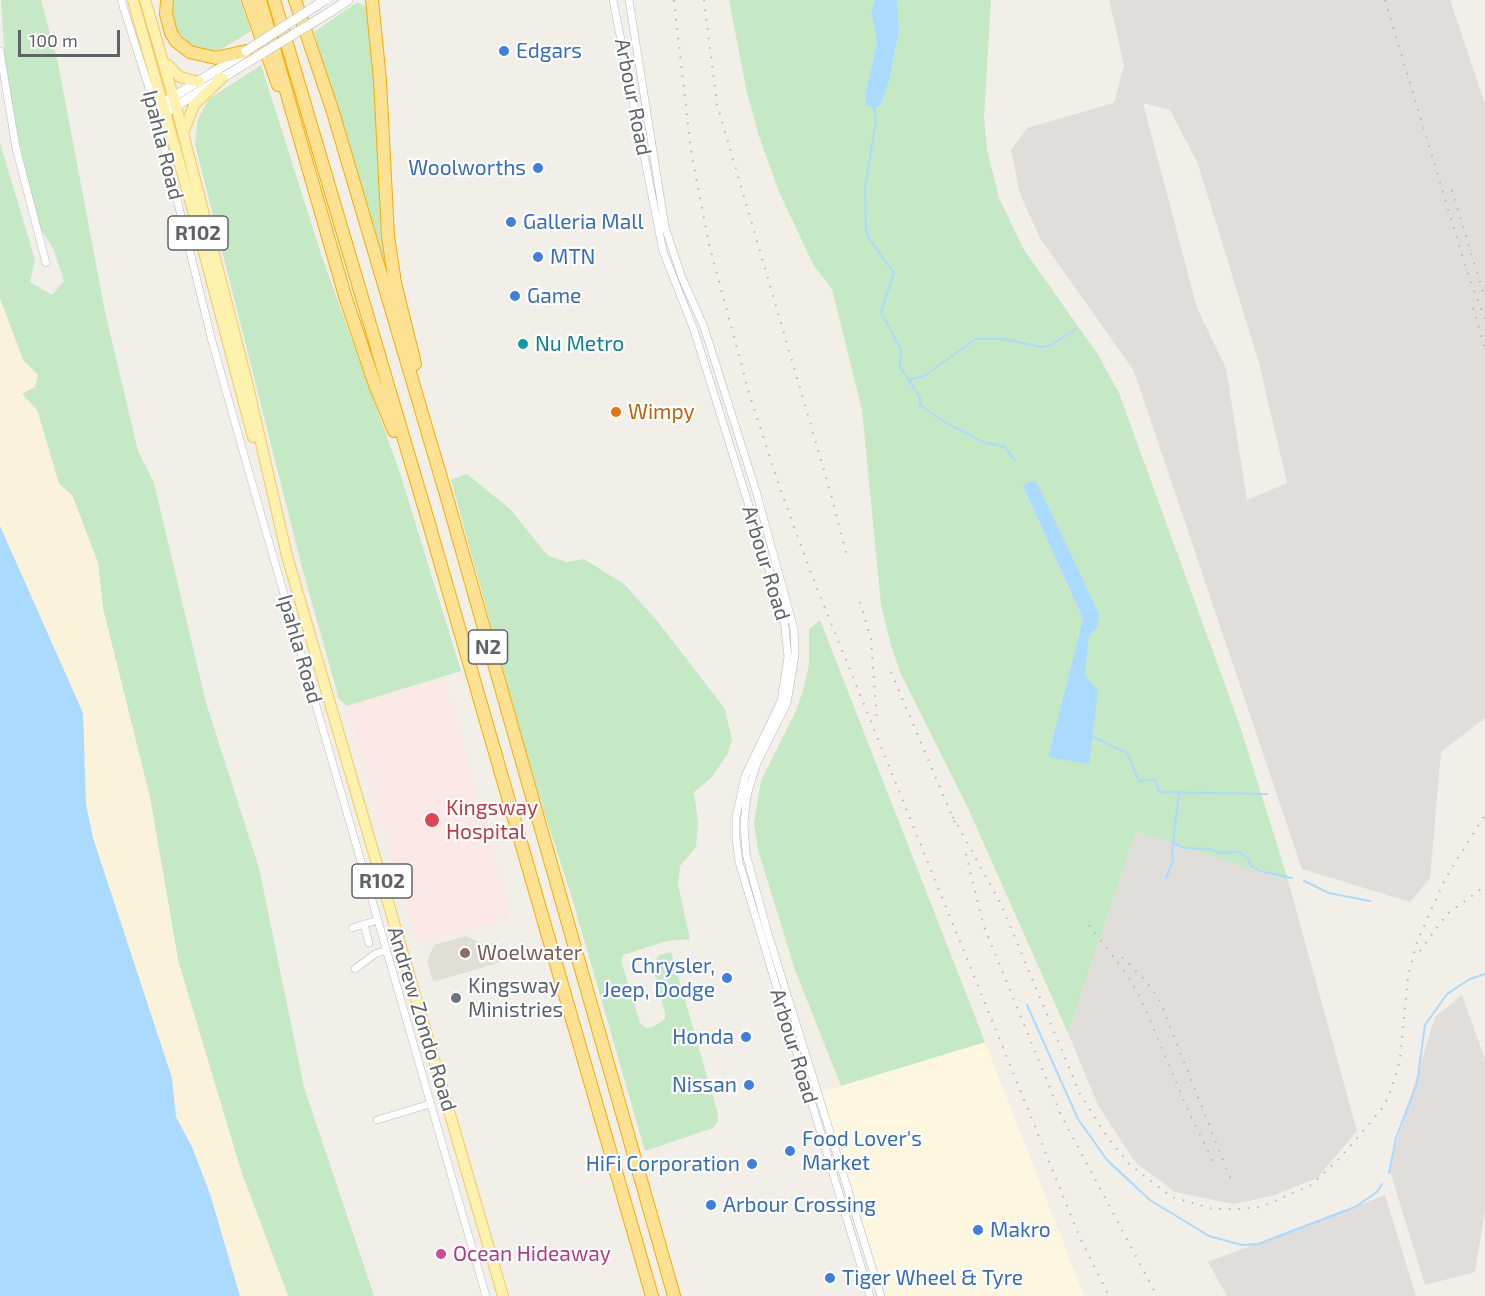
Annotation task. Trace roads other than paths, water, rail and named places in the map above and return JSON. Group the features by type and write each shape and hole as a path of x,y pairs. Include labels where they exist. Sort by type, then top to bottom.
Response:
{"highway":[{"path":"167,0 167,23 176,42 182,47 207,58 240,54"},
{"path":"248,0 323,216"},
{"path":"260,0 345,296 375,385 417,485"},
{"name":"N2","path":"273,0 417,485 652,1296"},
{"name":"N2","path":"295,0 333,112 447,498 674,1296"},
{"path":"375,4 388,236 395,283 447,498"}],"main road":[{"name":"Andrew Zondo Road","path":"133,0 165,108 237,384 257,452 264,465 287,556 503,1296"},
{"name":"Andrew Zondo Road","path":"145,0 183,133 237,384"},
{"path":"165,108 240,54 325,0"},
{"path":"175,101 222,78 348,0"},
{"path":"164,60 180,77 199,82"},
{"path":"183,133 194,105 222,78"}],"street":[{"name":"Ipahla Road","path":"121,0 151,94 212,341 237,384 378,920 486,1296"},
{"name":"Arbour Road","path":"613,0 655,194 679,268 704,327 756,491 794,629 795,655 787,703 757,763 747,795 744,823 746,854 774,952 881,1296"},
{"name":"Arbour Road","path":"629,0 663,251 694,330 784,618 788,657 784,690 773,719 745,776 736,817 736,839 745,882 870,1296"},
{"path":"0,51 16,148 46,263"},
{"path":"352,928 378,920"},
{"path":"364,924 369,943"},
{"path":"355,969 375,954 387,950"},
{"path":"377,1120 430,1104"}],"water":[{"path":"875,0 897,0 899,31 890,77 880,106 874,108 867,106 865,95 877,42 871,12"},
{"path":"1030,481 1036,481 1099,614 1097,628 1089,636 1085,674 1098,691 1089,764 1048,757 1083,619 1023,486"},
{"path":"0,526 83,713 86,804 93,838 172,1078 176,1117 192,1147 210,1194 240,1296 0,1296"}],"waterway":[{"path":"874,106 876,121 865,188 866,229 870,240 894,273 881,312 901,350 900,367 920,397 920,405 943,421 983,442 1005,447 1015,461"},
{"path":"908,380 924,376 976,339 1003,339 1042,347 1051,345 1076,329"},
{"path":"1091,736 1127,753 1139,781 1155,779 1159,792 1267,794"},
{"path":"1166,878 1173,861 1172,849 1179,794"},
{"path":"1174,843 1184,848 1209,849 1220,853 1239,852 1248,858 1251,866 1260,871 1292,878"},
{"path":"1304,881 1329,893 1370,901"},
{"path":"1389,1173 1396,1138 1417,1083 1425,1025 1447,994 1470,979 1485,974"},
{"path":"1027,1005 1078,1119 1107,1160 1150,1200 1209,1236 1242,1245 1258,1244 1355,1207 1377,1192 1382,1184"}],"railway":[{"path":"674,0 691,151 709,244 749,393 782,494 814,581 1080,1238 1109,1296"},
{"path":"704,0 717,104 833,501 846,553"},
{"path":"1385,0 1468,275 1485,319"},
{"path":"1452,190 1485,299"},
{"path":"1473,308 1485,349"},
{"path":"860,602 871,639 877,721"},
{"path":"891,672 955,823"},
{"path":"953,817 1001,904 1080,1094 1108,1138 1130,1165 1172,1197 1213,1209 1239,1209 1261,1207 1311,1185 1339,1159 1381,1110 1389,1096 1400,1060 1408,976 1417,942 1445,879 1485,815"},
{"path":"966,854 983,924 1061,1115 1157,1296"},
{"path":"1420,951 1447,914 1485,886"},
{"path":"1089,925 1128,976 1141,999 1190,1115 1215,1165"},
{"path":"1122,957 1146,981 1159,999 1233,1185"}],"place":[{"name":"Edgars","path":"504,51"},
{"name":"Woolworths","path":"538,168"},
{"name":"Galleria Mall","path":"511,222"},
{"name":"MTN","path":"538,257"},
{"name":"Game","path":"515,296"},
{"name":"Nu Metro","path":"523,344"},
{"name":"Wimpy","path":"616,412"},
{"name":"Kingsway Hospital","path":"432,820"},
{"name":"Woelwater","path":"465,953"},
{"name":"Chrysler, Jeep, Dodge","path":"727,978"},
{"name":"Kingsway Ministries","path":"456,998"},
{"name":"Honda","path":"746,1037"},
{"name":"Nissan","path":"749,1085"},
{"name":"Food Lover's Market","path":"790,1151"},
{"name":"HiFi Corporation","path":"752,1164"},
{"name":"Arbour Crossing","path":"711,1205"},
{"name":"Makro","path":"978,1230"},
{"name":"Ocean Hideaway","path":"441,1254"},
{"name":"Tiger Wheel & Tyre","path":"830,1278"}]}
